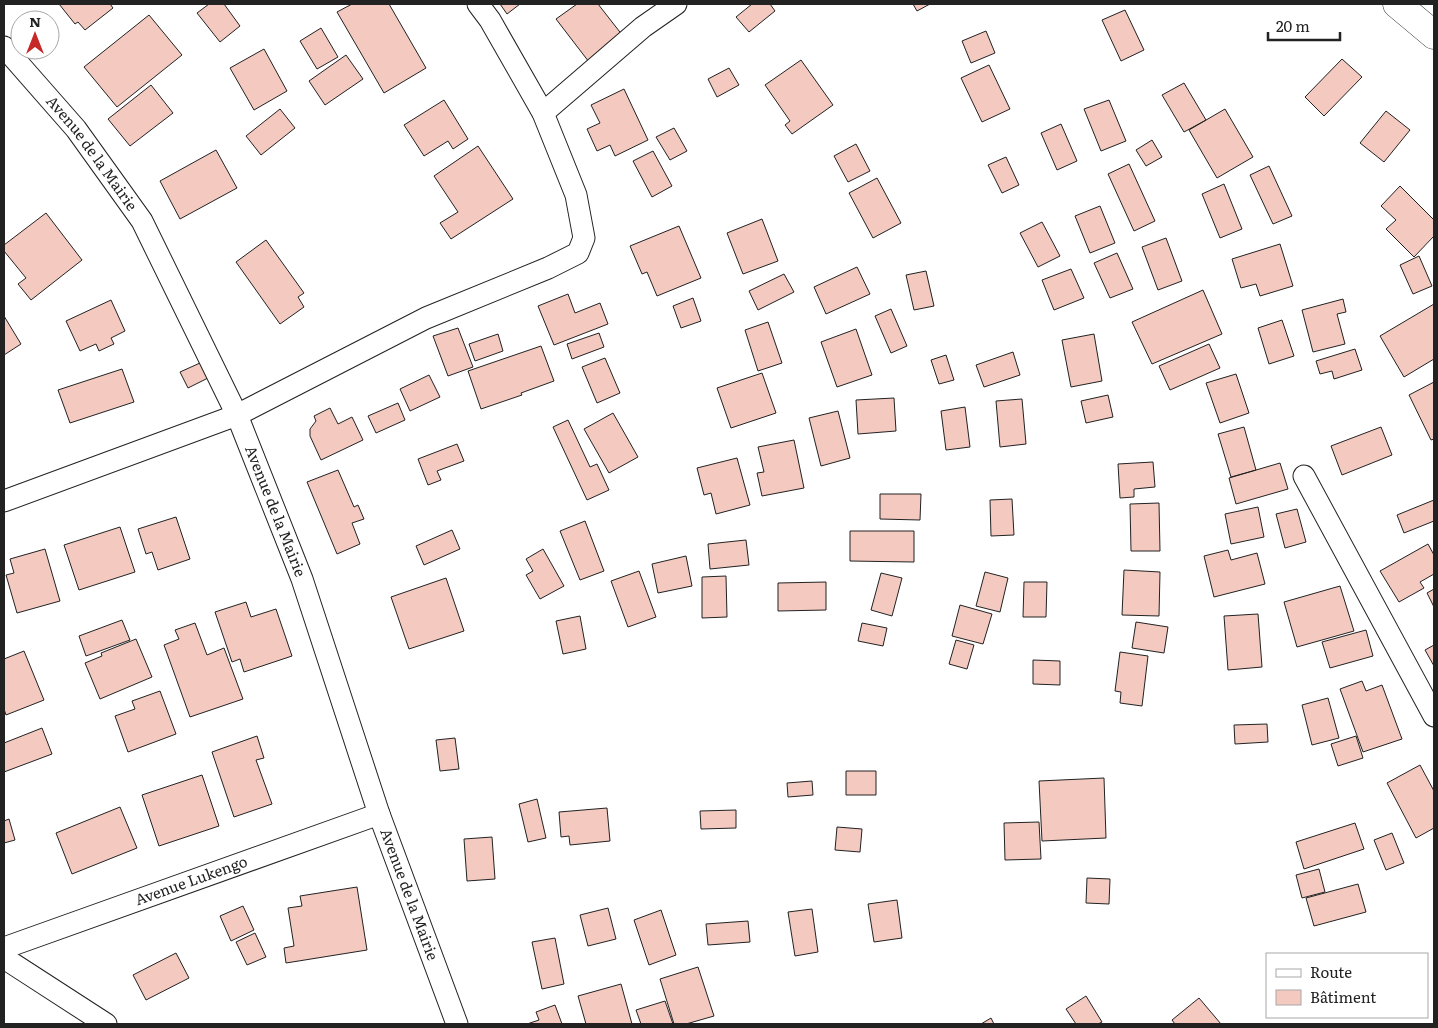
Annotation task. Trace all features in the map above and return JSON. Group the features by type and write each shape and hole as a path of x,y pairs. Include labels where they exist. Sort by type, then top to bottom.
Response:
{"highway":[{"path":"1397,4 1434,35"}],"street":[{"path":"4,501 237,414 426,318 548,268 578,253 584,238 576,195 543,113 490,20 478,4"},
{"path":"543,113 643,27 676,4"},
{"name":"Avenue de la Mairie","path":"4,47 76,129 142,222 237,414 302,579 379,814 457,1024"},
{"path":"1304,476 1434,716"},
{"name":"Avenue Lukengo","path":"4,948 379,814"},
{"path":"4,958 106,1024"}],"building":[{"path":"59,4 110,4 113,8 85,30 78,22 75,24"},
{"path":"209,4 224,4 240,26 220,42 197,13"},
{"path":"352,4 389,4 426,68 384,93 337,12"},
{"path":"500,4 520,4 507,14"},
{"path":"577,4 598,4 623,36 589,62 556,19"},
{"path":"752,4 770,4 775,11 749,32 736,17"},
{"path":"913,4 930,4 917,11"},
{"path":"1125,10 1144,50 1121,61 1102,20"},
{"path":"149,15 182,55 117,107 84,67"},
{"path":"321,28 338,57 317,69 300,41"},
{"path":"986,31 995,53 971,63 962,41"},
{"path":"264,49 287,91 254,110 230,68"},
{"path":"346,55 363,79 325,105 309,81"},
{"path":"1342,59 1362,77 1324,116 1305,97"},
{"path":"801,60 833,105 792,134 785,125 790,121 765,85"},
{"path":"989,65 1010,109 982,122 961,78"},
{"path":"729,68 739,85 717,97 708,79"},
{"path":"1184,83 1206,120 1184,132 1162,95"},
{"path":"151,85 173,113 130,146 108,119"},
{"path":"624,89 648,140 615,156 610,145 597,151 587,129 600,123 591,105"},
{"path":"444,100 468,139 453,149 448,141 424,156 404,125"},
{"path":"1109,100 1126,141 1101,151 1084,109"},
{"path":"280,109 295,128 261,155 246,136"},
{"path":"1225,109 1253,157 1217,178 1189,130"},
{"path":"1386,111 1410,130 1384,162 1360,143"},
{"path":"1061,124 1077,161 1057,170 1041,133"},
{"path":"674,128 687,151 670,160 656,137"},
{"path":"1152,140 1162,157 1146,166 1136,150"},
{"path":"856,144 870,171 848,182 834,156"},
{"path":"478,146 513,199 451,239 440,223 458,212 434,176"},
{"path":"216,150 237,188 180,219 160,181"},
{"path":"653,151 672,186 652,197 633,161"},
{"path":"1006,157 1019,185 1002,193 988,165"},
{"path":"1129,164 1155,221 1134,231 1108,174"},
{"path":"1269,166 1292,216 1273,224 1250,175"},
{"path":"877,178 901,223 873,238 849,193"},
{"path":"1224,184 1242,229 1220,238 1202,194"},
{"path":"1400,186 1434,220 1434,236 1414,257 1386,229 1396,220 1381,206"},
{"path":"1100,206 1115,243 1090,253 1075,216"},
{"path":"46,213 82,260 31,300 18,284 26,278 4,251 4,245"},
{"path":"762,219 778,261 743,274 727,233"},
{"path":"1042,222 1060,256 1038,267 1020,233"},
{"path":"679,226 701,278 657,296 647,272 642,274 630,246"},
{"path":"1166,238 1182,281 1158,290 1142,247"},
{"path":"266,240 304,293 298,297 304,307 280,324 236,262"},
{"path":"1280,244 1293,286 1260,296 1256,284 1241,288 1232,259"},
{"path":"1117,253 1133,289 1110,298 1094,263"},
{"path":"1419,256 1432,286 1413,294 1400,265"},
{"path":"857,267 870,294 826,314 814,287"},
{"path":"1071,269 1084,298 1054,310 1042,280"},
{"path":"926,271 934,306 914,310 906,275"},
{"path":"784,274 794,292 758,310 749,291"},
{"path":"1203,290 1222,334 1152,364 1132,322"},
{"path":"568,294 575,313 600,303 608,324 554,345 538,306"},
{"path":"693,298 701,321 681,328 673,306"},
{"path":"1343,299 1346,312 1337,314 1345,344 1313,352 1302,310"},
{"path":"111,300 125,331 111,338 114,344 99,351 96,344 80,351 66,321"},
{"path":"1434,304 1434,359 1404,377 1380,336"},
{"path":"891,309 907,346 891,353 875,316"},
{"path":"4,316 21,344 4,355"},
{"path":"1282,320 1294,356 1269,364 1258,328"},
{"path":"768,322 782,363 758,371 745,330"},
{"path":"458,328 473,367 448,376 433,336"},
{"path":"856,329 872,375 837,387 821,342"},
{"path":"599,333 604,347 572,359 567,344"},
{"path":"498,334 503,351 475,361 469,344"},
{"path":"1094,334 1102,381 1071,387 1062,340"},
{"path":"1209,344 1220,368 1170,390 1159,366"},
{"path":"541,346 554,381 521,393 522,395 481,409 468,371"},
{"path":"1355,349 1362,370 1334,379 1332,371 1320,374 1316,361"},
{"path":"1013,352 1020,375 984,387 976,365"},
{"path":"946,355 954,380 939,384 931,360"},
{"path":"605,358 620,393 597,403 582,367"},
{"path":"200,363 208,378 188,388 180,372"},
{"path":"122,369 134,402 70,423 58,390"},
{"path":"762,373 776,413 731,428 717,388"},
{"path":"1236,374 1249,413 1220,423 1206,383"},
{"path":"429,375 440,397 410,411 400,389"},
{"path":"1434,382 1434,439 1431,440 1409,395"},
{"path":"1108,395 1113,417 1086,423 1081,401"},
{"path":"894,398 896,431 858,434 856,400"},
{"path":"1022,399 1026,444 1000,447 996,401"},
{"path":"398,403 405,420 376,433 368,416"},
{"path":"965,407 970,447 946,450 941,411"},
{"path":"330,408 338,424 352,417 363,440 321,460 310,436 310,429 316,421 314,416"},
{"path":"838,411 850,458 821,466 809,418"},
{"path":"613,413 638,457 609,473 584,429"},
{"path":"568,420 590,467 597,464 609,490 587,500 553,427"},
{"path":"1244,427 1256,470 1231,477 1218,434"},
{"path":"1381,427 1392,455 1342,475 1331,446"},
{"path":"794,440 804,488 762,496 757,473 764,472 758,447"},
{"path":"457,444 464,461 437,471 441,480 428,485 418,459"},
{"path":"737,458 750,505 716,514 711,493 704,495 697,468"},
{"path":"1153,462 1155,487 1134,489 1134,497 1120,498 1118,464"},
{"path":"1280,463 1288,489 1236,504 1229,478"},
{"path":"338,470 354,507 358,505 364,519 352,523 360,544 337,554 307,482"},
{"path":"880,494 921,494 920,520 880,519"},
{"path":"1012,499 1014,535 991,536 990,500"},
{"path":"1434,500 1434,521 1404,533 1397,515"},
{"path":"1159,503 1160,551 1131,551 1130,504"},
{"path":"1258,507 1264,537 1231,544 1225,514"},
{"path":"1297,509 1306,542 1285,548 1276,514"},
{"path":"176,517 190,559 158,570 152,552 146,554 138,529"},
{"path":"585,521 604,571 580,580 560,531"},
{"path":"120,527 135,572 79,590 64,545"},
{"path":"452,530 460,549 424,565 416,546"},
{"path":"850,531 914,531 914,562 850,561"},
{"path":"746,540 749,565 710,569 708,544"},
{"path":"1428,544 1434,555 1434,574 1420,582 1424,588 1399,602 1380,571"},
{"path":"45,549 60,601 17,613 6,575 14,573 10,559"},
{"path":"543,549 564,586 540,599 526,575 533,571 526,559"},
{"path":"1228,550 1231,560 1257,553 1265,584 1214,597 1204,556"},
{"path":"686,556 692,586 658,593 652,564"},
{"path":"1124,570 1160,572 1159,616 1122,615"},
{"path":"639,571 656,617 628,627 611,581"},
{"path":"985,572 1008,578 1000,612 976,606"},
{"path":"881,573 902,578 892,616 871,610"},
{"path":"726,576 727,617 702,618 702,577"},
{"path":"446,578 464,631 409,649 391,597"},
{"path":"826,582 826,610 778,611 778,583"},
{"path":"1024,582 1047,582 1046,617 1023,617"},
{"path":"1340,586 1354,631 1297,647 1284,602"},
{"path":"1434,589 1434,607 1427,593"},
{"path":"246,602 251,617 276,609 292,656 244,672 240,659 232,662 215,612"},
{"path":"960,605 992,614 983,644 952,636"},
{"path":"1258,614 1262,667 1228,670 1224,616"},
{"path":"580,616 586,649 563,654 556,621"},
{"path":"122,620 130,640 86,656 79,636"},
{"path":"1136,622 1168,627 1164,653 1132,648"},
{"path":"195,623 207,655 224,648 243,699 190,717 164,645 179,639 175,630"},
{"path":"862,623 887,628 883,646 858,641"},
{"path":"1366,630 1373,656 1330,668 1322,642"},
{"path":"136,639 152,677 100,699 85,663 102,656 101,653"},
{"path":"956,640 974,645 967,669 949,664"},
{"path":"1434,645 1434,666 1425,650"},
{"path":"24,651 44,700 6,715 4,709 4,659"},
{"path":"1120,652 1148,656 1142,706 1120,703 1121,692 1115,691"},
{"path":"1033,660 1060,661 1060,685 1033,684"},
{"path":"1362,681 1366,691 1382,685 1402,739 1363,752 1340,689"},
{"path":"160,691 176,734 128,752 115,716 135,709 132,701"},
{"path":"1328,698 1339,738 1312,745 1302,705"},
{"path":"1267,724 1268,742 1235,744 1234,725"},
{"path":"42,728 52,754 4,772 4,743"},
{"path":"257,736 264,758 256,760 272,804 234,817 212,752"},
{"path":"1356,736 1363,758 1338,766 1331,744"},
{"path":"455,738 459,769 440,771 436,740"},
{"path":"1420,765 1434,791 1434,828 1416,838 1387,783"},
{"path":"846,771 876,771 876,795 846,795"},
{"path":"202,775 219,826 159,846 142,795"},
{"path":"1104,778 1106,838 1042,841 1039,781"},
{"path":"812,781 813,795 788,797 787,783"},
{"path":"537,799 546,838 528,842 519,804"},
{"path":"120,807 137,848 72,874 56,833"},
{"path":"607,808 610,841 570,845 569,836 561,837 559,812"},
{"path":"736,810 736,828 701,829 700,811"},
{"path":"9,819 15,840 4,843 4,821"},
{"path":"1039,822 1041,859 1005,860 1004,823"},
{"path":"1355,823 1364,849 1304,869 1296,842"},
{"path":"837,827 862,829 860,852 835,850"},
{"path":"1392,833 1404,863 1386,870 1374,840"},
{"path":"492,837 495,879 467,881 464,839"},
{"path":"1319,869 1325,892 1302,898 1296,875"},
{"path":"1087,878 1110,879 1109,904 1086,903"},
{"path":"1358,884 1366,912 1314,926 1306,898"},
{"path":"357,887 367,950 286,963 284,948 294,946 288,908 302,906 300,896"},
{"path":"897,900 902,938 874,942 868,904"},
{"path":"243,906 254,930 231,941 220,916"},
{"path":"608,908 616,939 588,946 580,915"},
{"path":"812,909 818,952 795,956 788,912"},
{"path":"661,910 676,955 649,965 634,920"},
{"path":"748,921 750,942 708,945 706,924"},
{"path":"255,933 266,957 247,965 236,942"},
{"path":"555,938 564,984 542,989 532,942"},
{"path":"176,953 189,978 146,1000 133,975"},
{"path":"698,967 714,1016 686,1024 674,1024 660,979"},
{"path":"621,984 632,1024 586,1024 578,996"},
{"path":"1086,996 1102,1022 1098,1024 1076,1024 1066,1009"},
{"path":"1199,998 1221,1024 1175,1024 1172,1020"},
{"path":"665,1001 673,1024 641,1024 636,1010"},
{"path":"555,1005 562,1024 527,1024 539,1020 536,1012"},
{"path":"991,1018 994,1024 981,1024"}]}
